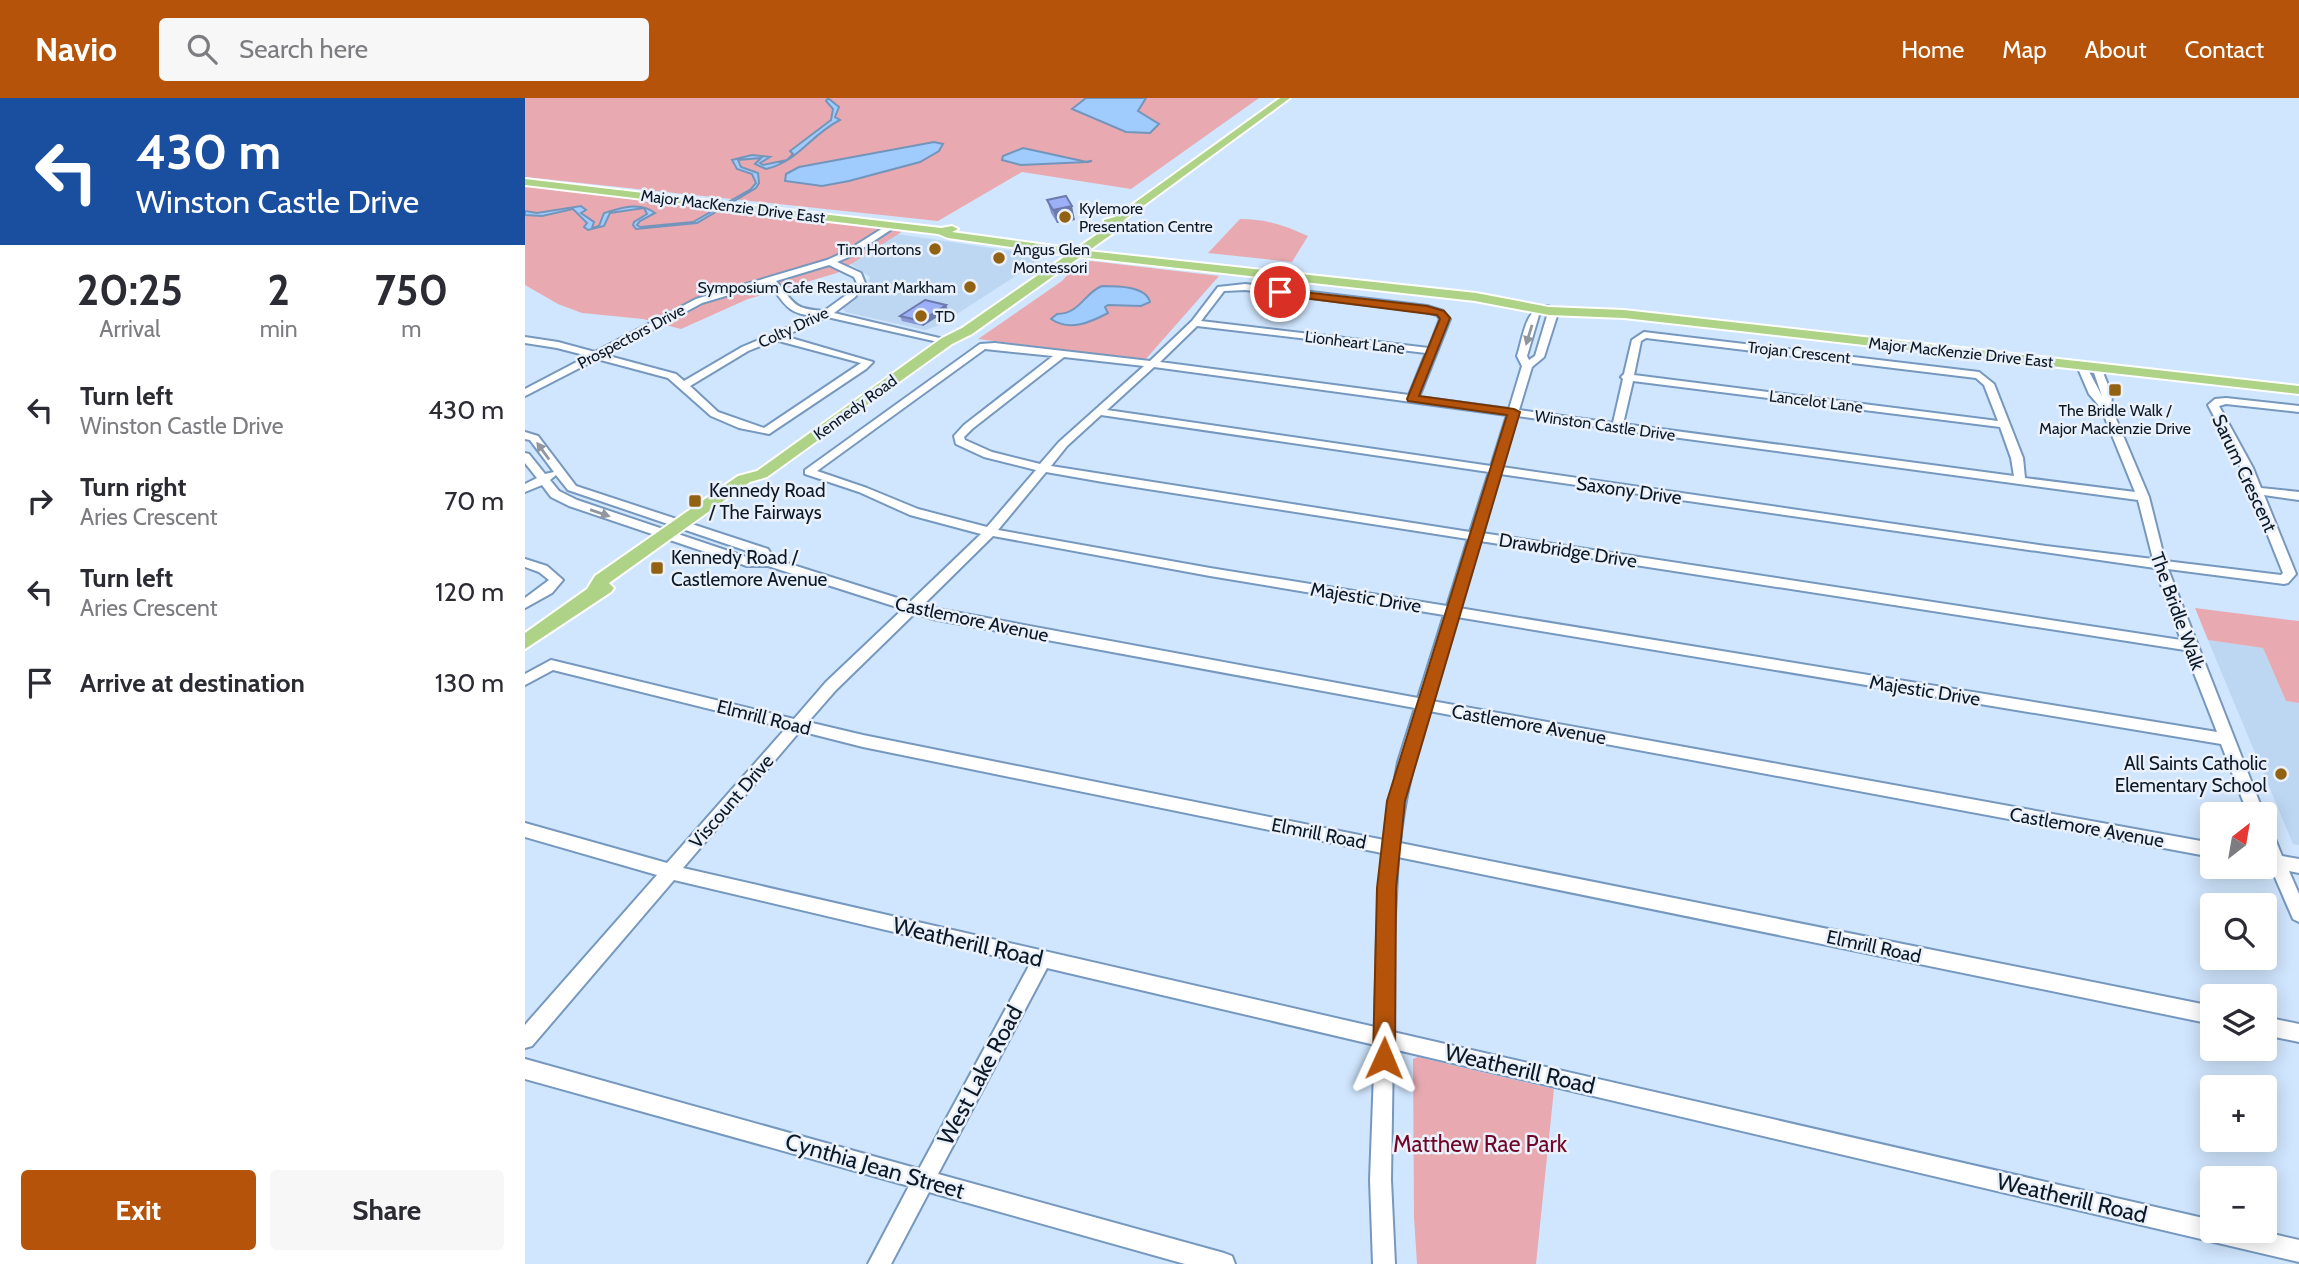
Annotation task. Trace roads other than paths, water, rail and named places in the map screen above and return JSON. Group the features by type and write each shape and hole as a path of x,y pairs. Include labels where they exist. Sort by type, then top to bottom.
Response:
{"main road":[{"name":"Kennedy Road","path":"525,642 594,593 615,584 679,532 759,483 762,474 947,341 967,331 1075,250 1118,225 1119,219 1286,98"},
{"name":"Major MacKenzie Drive East","path":"525,182 743,206 1149,260 1476,297 1488,302 1624,314 2299,390"},
{"name":"Major MacKenzie Drive East","path":"1476,297 1493,294 1610,308 1624,314"}],"street":[{"name":"Prospectors Drive","path":"525,393 699,300 830,262 894,225"},
{"name":"Colty Drive","path":"685,385 772,337 825,314 852,296 861,284 858,275 830,262"},
{"path":"770,279 787,302 800,312 825,314 947,341"},
{"name":"Viscount Drive","path":"525,1039 852,663 990,533 1063,444 1195,323 1218,292 1226,287 1427,309 1440,313 1445,318 1431,351"},
{"path":"1384,1264 1382,1166 1389,847 1401,781 1527,366 1539,357 1552,316 1545,308 1535,314 1522,356 1527,366"},
{"name":"Lionheart Lane","path":"1195,323 1431,351"},
{"name":"Trojan Crescent","path":"1618,427 1626,377 1637,340 1650,335 1834,356 1979,375 1989,384 2006,425 2020,479"},
{"path":"525,340 597,354 671,376 685,385 706,408 718,416 765,432 863,368 868,362 772,337"},
{"name":"Winston Castle Drive","path":"983,346 1152,364 2143,497"},
{"name":"Majestic Drive","path":"983,346 809,472 863,490 914,512 990,533 2225,739"},
{"path":"1413,399 1431,351"},
{"name":"Drawbridge Drive","path":"1061,354 959,436 964,445 1044,468 2190,646"},
{"name":"The Bridle Walk","path":"2082,366 2094,394 2106,407 2143,497 2159,565 2251,802"},
{"name":"The Bridle Walk","path":"2097,367 2108,395 2106,407"},
{"name":"Lancelot Lane","path":"1626,377 2006,425"},
{"name":"Sarum Crescent","path":"2159,565 2276,580 2289,578 2290,574 2257,491 2237,446 2213,405 2226,401 2299,409"},
{"name":"Saxony Drive","path":"1099,412 2159,565"},
{"path":"525,435 534,438 572,488 679,532"},
{"path":"525,456 555,494 573,503 679,532"},
{"path":"525,489 558,472"},
{"path":"2257,491 2299,496"},
{"name":"Castlemore Avenue","path":"679,532 751,563 769,562 911,608 2200,848"},
{"path":"525,563 543,569 557,580 525,604"},
{"name":"Elmrill Road","path":"525,680 551,665 797,726 2200,1013"},
{"name":"Weatherill Road","path":"525,830 670,873 2299,1251"},
{"path":"2277,862 2299,866"},
{"path":"2277,874 2299,914"},
{"name":"West Lake Road","path":"879,1264 1042,960"},
{"path":"2277,1028 2299,1032"},
{"name":"Cynthia Jean Street","path":"525,1069 1224,1264"}],"water":[{"path":"828,98 839,107 835,117 840,120 787,160 793,154 790,151 831,120 833,109 826,101"},
{"path":"1086,98 1146,98 1138,111 1159,124 1150,133 1126,132 1072,109"},
{"path":"934,142 943,144 939,151 920,162 849,181 822,186 785,181 786,174 799,167"},
{"path":"1023,148 1087,162 1021,165 1002,160 1003,156"},
{"path":"752,155 770,157 760,163 763,165 787,160 766,169 755,164 761,158 738,160 741,167 758,173 759,183 756,188 697,223 636,229 634,222 647,214 644,208 610,213 604,226 588,230 584,227 587,223 573,209 542,216 525,215 525,211 537,213 581,206 586,210 581,213 594,222 592,228 599,226 604,213 637,206 649,209 655,213 640,221 637,225 640,227 693,222 751,189 756,183 752,174 737,169 732,160"},
{"path":"1102,286 1137,290 1150,302 1141,306 1108,305 1105,307 1108,313 1080,324 1066,325 1051,319 1077,307"}],"waterway":[{"path":"1087,162 1091,161"}],"place":[{"name":"Kylemore Presentation Centre","path":"1065,217"},
{"name":"Tim Hortons","path":"935,249"},
{"name":"Angus Glen Montessori","path":"999,258"},
{"name":"Symposium Cafe Restaurant Markham","path":"970,287"},
{"name":"TD","path":"921,316"},
{"name":"The Bridle Walk / Major Mackenzie Drive","path":"2115,390"},
{"name":"Kennedy Road / The Fairways","path":"695,501"},
{"name":"Kennedy Road / Castlemore Avenue","path":"657,568"},
{"name":"All Saints Catholic Elementary School","path":"2281,774"}],"park label":[{"name":"Matthew Rae Park","path":"1480,1144"}]}
